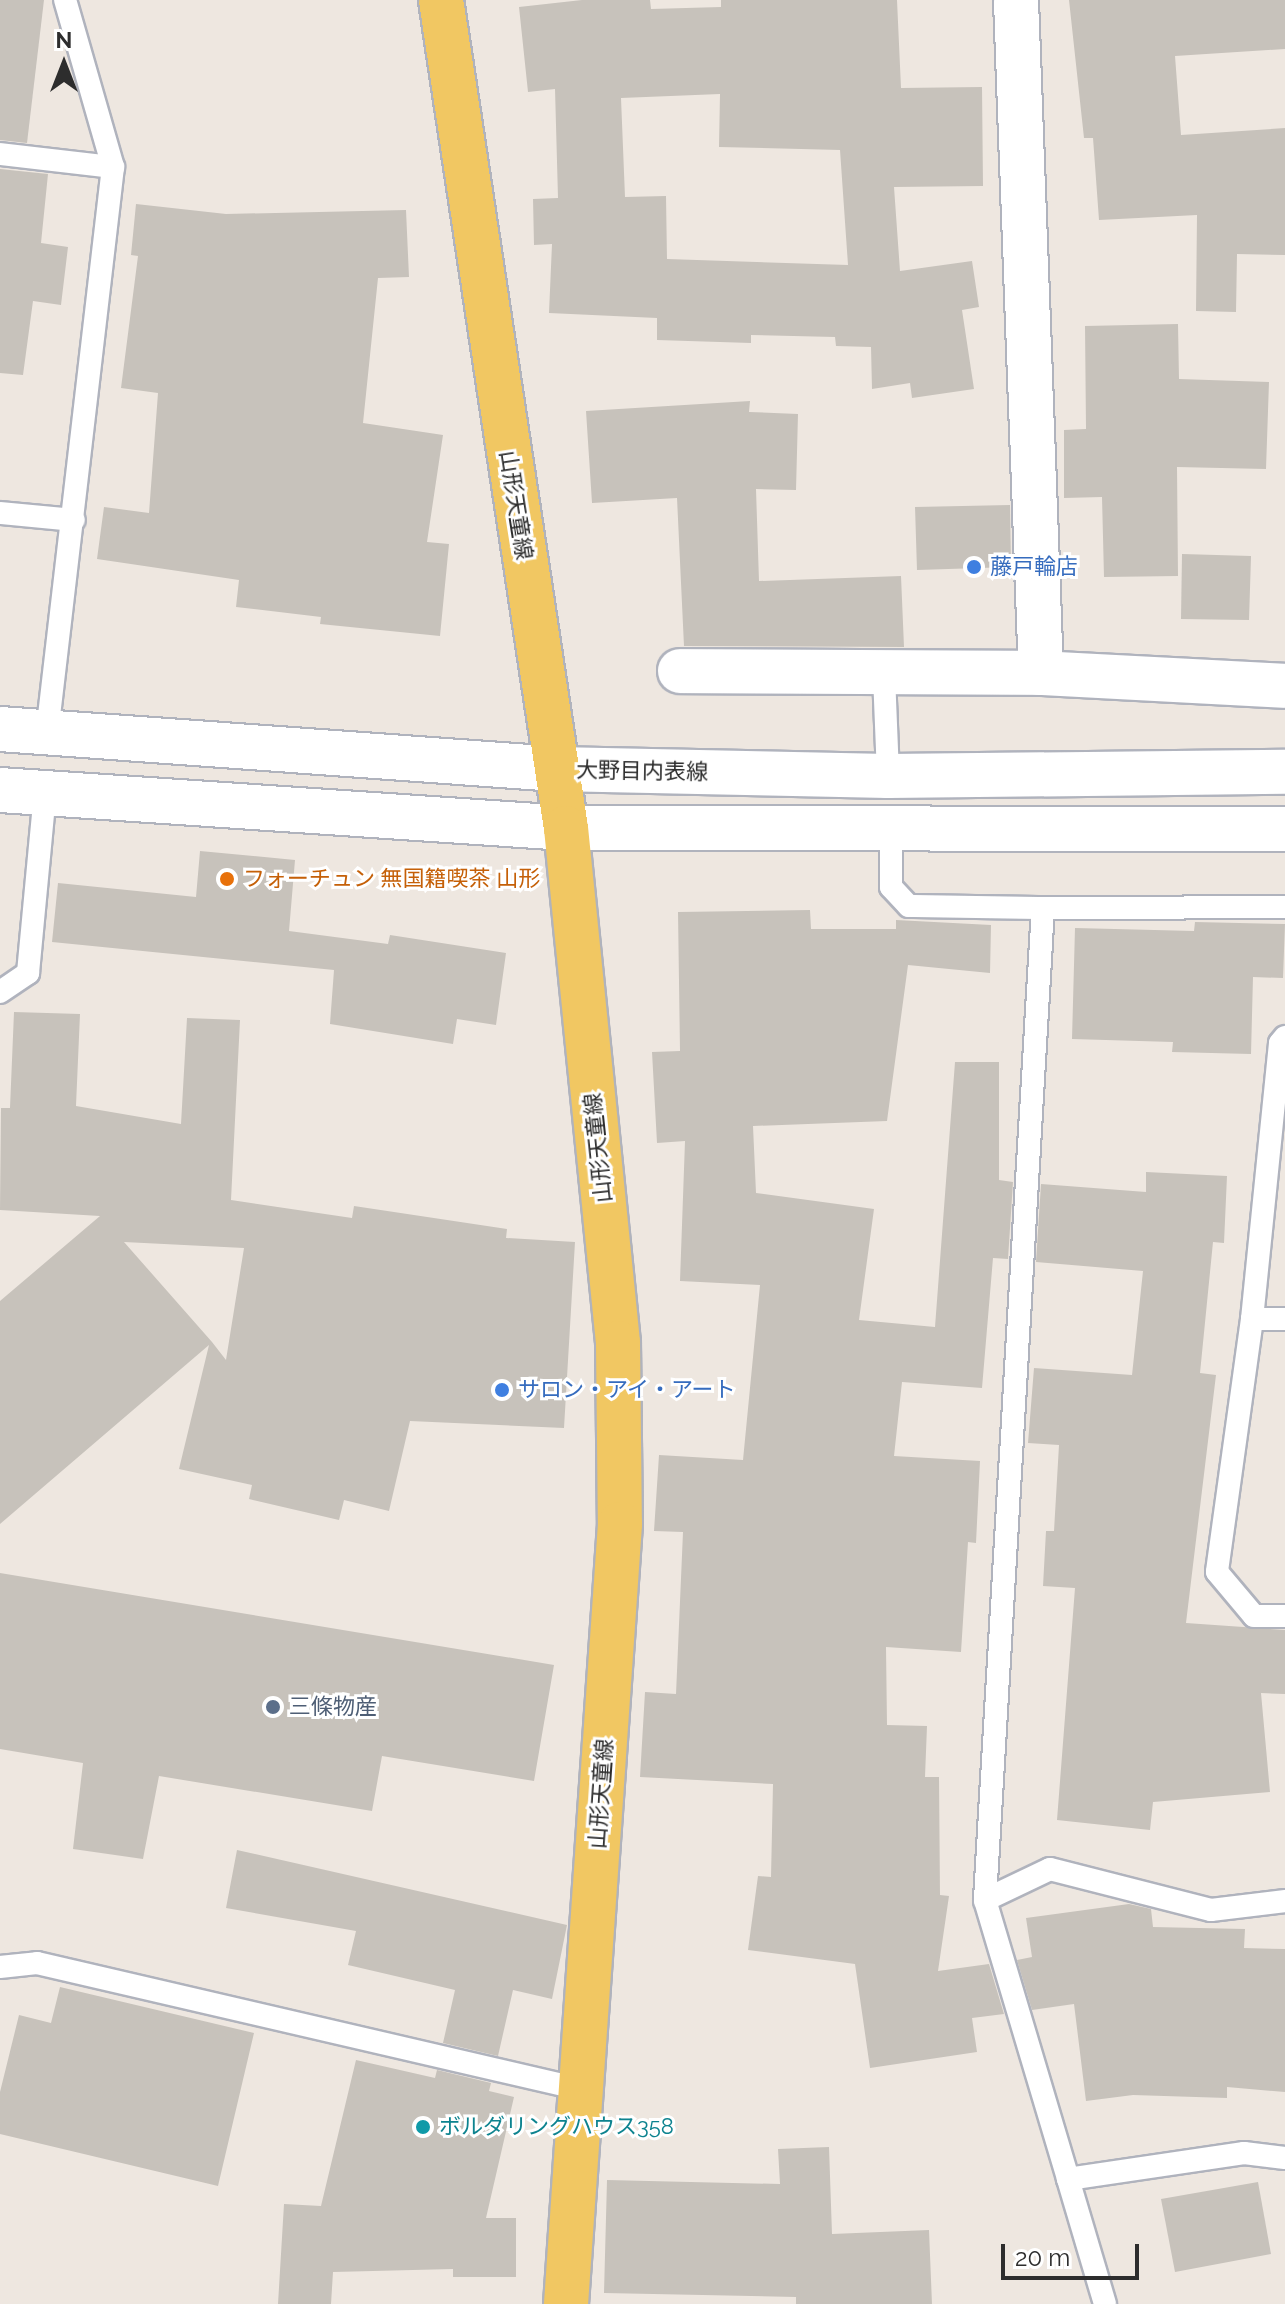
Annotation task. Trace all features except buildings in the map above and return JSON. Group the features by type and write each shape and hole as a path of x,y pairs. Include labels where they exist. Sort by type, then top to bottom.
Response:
{"main road":[{"name":"山形天童線","path":"441,0 566,828 618,1343 620,1524 566,2304"},
{"path":"1016,0 1041,673"},
{"path":"680,671 884,675 1041,673 1285,686"},
{"name":"大野目内表線","path":"0,729 556,769 888,776 1285,772"},
{"path":"0,790 566,828 1285,829"}],"lane":[{"path":"47,733 113,167 65,0"},
{"path":"0,154 113,167"},
{"path":"0,513 74,520"},
{"path":"884,675 888,776"},
{"path":"0,992 28,973 45,794"},
{"path":"891,829 891,887 909,906 1285,907"},
{"path":"1043,908 985,1900 1105,2304"},
{"path":"1285,1037 1280,1043 1252,1319 1217,1572 1254,1616 1285,1616"},
{"path":"1252,1319 1285,1319"},
{"path":"985,1900 1050,1869 1211,1910 1285,1901"},
{"path":"0,1967 37,1963 580,2089"},
{"path":"1068,2179 1244,2153 1285,2158"}],"place":[{"name":"藤戸輪店","path":"974,567"},
{"name":"フォーチュン 無国籍喫茶 山形","path":"227,879"},
{"name":"サロン・アイ・アート","path":"502,1390"},
{"name":"三條物産","path":"273,1707"},
{"name":"ボルダリングハウス358","path":"423,2127"}]}
